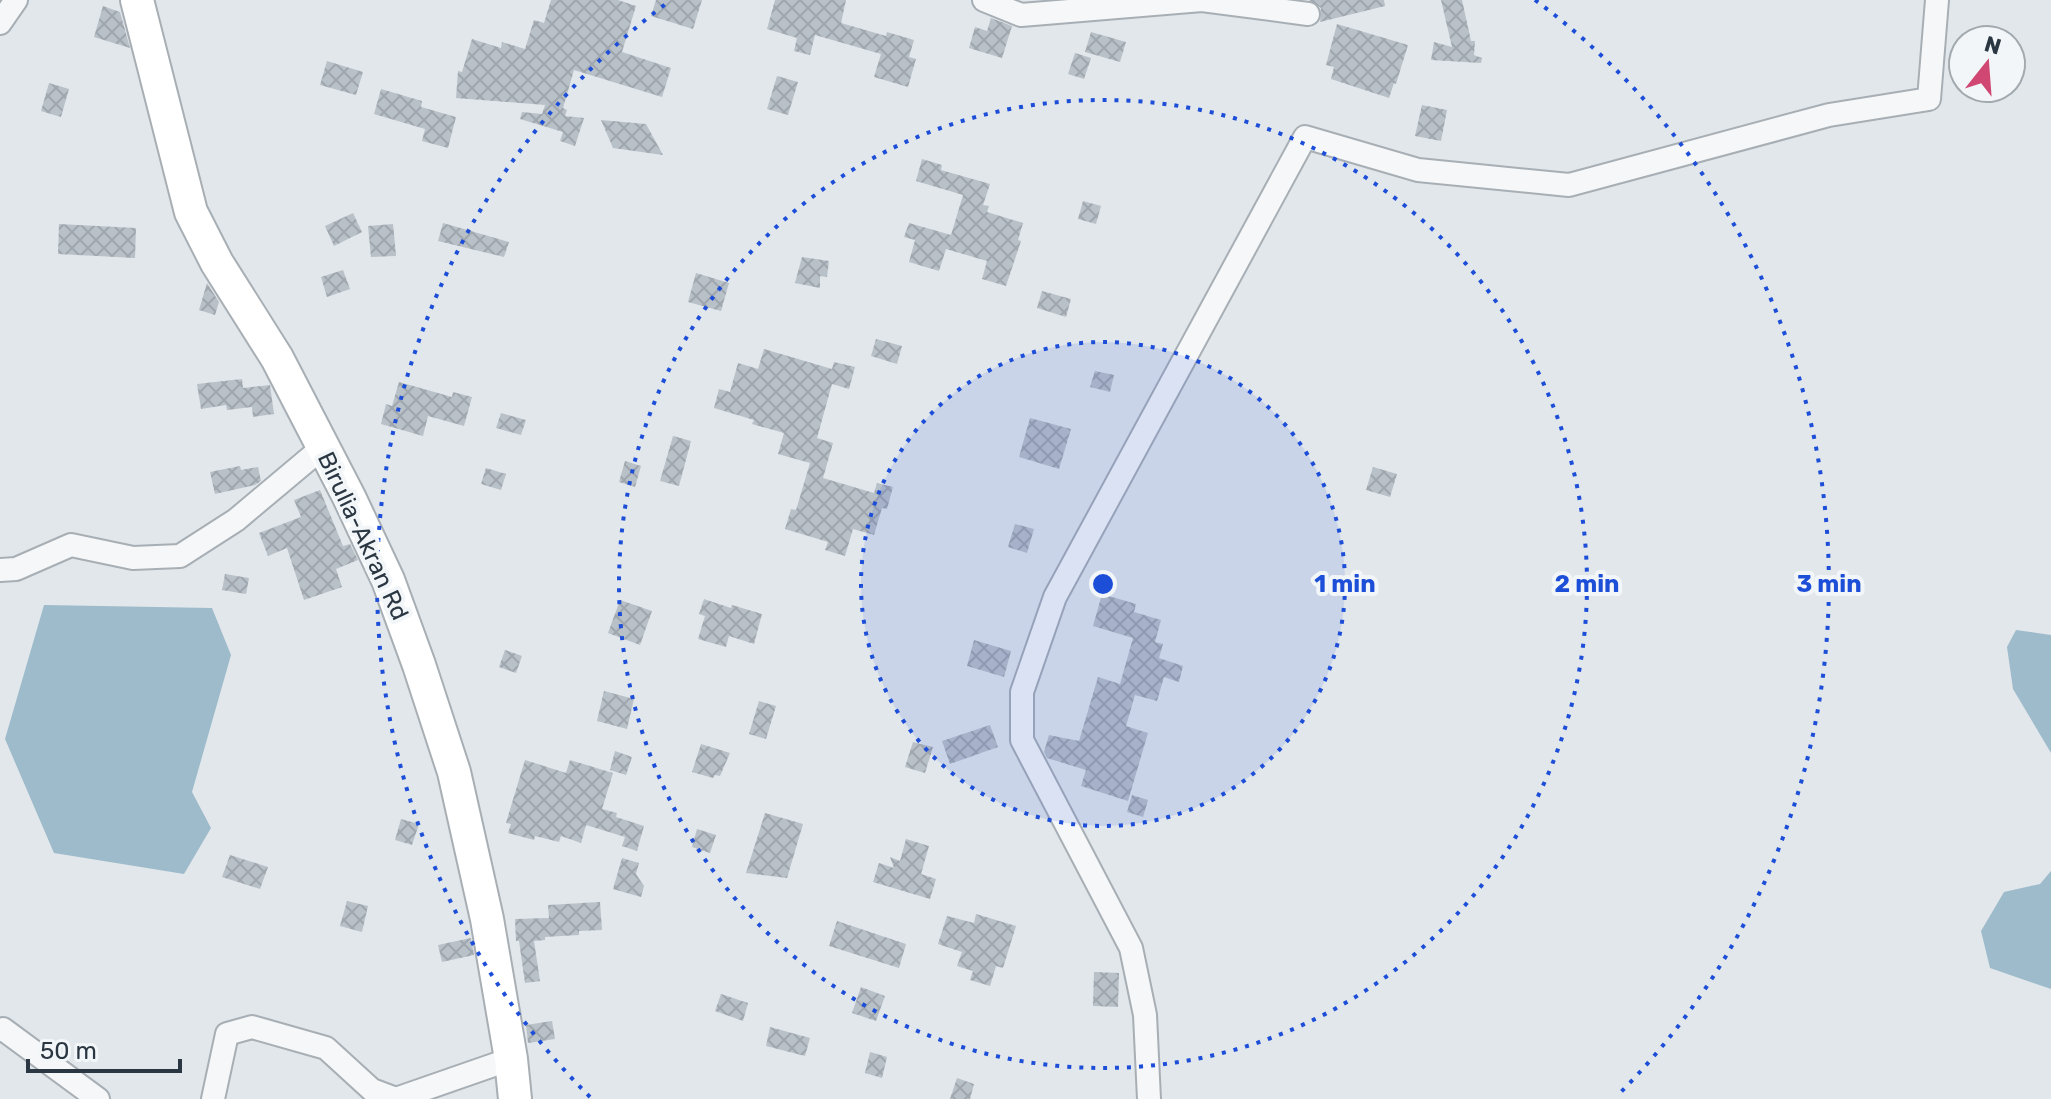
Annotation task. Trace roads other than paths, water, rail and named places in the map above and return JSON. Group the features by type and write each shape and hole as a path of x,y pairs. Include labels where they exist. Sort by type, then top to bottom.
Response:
{"street":[{"path":"0,23 16,0"},
{"name":"Birulia-Akran Rd","path":"137,0 191,212 217,263 277,358 323,447 388,580 419,665 454,772 487,919 515,1099"},
{"path":"984,0 1021,15 1202,0 1308,14"},
{"path":"1149,1099 1145,1015 1131,948 1022,740 1022,692 1055,597 1305,137 1418,170 1569,185 1829,115 1929,99 1937,0"},
{"path":"0,570 16,569 71,545 133,558 180,556 236,520 323,447"},
{"path":"213,1099 227,1034 252,1027 326,1048 372,1090 396,1099 511,1059"},
{"path":"0,1030 3,1029 98,1099"}],"water":[{"path":"44,605 212,608 231,655 192,792 211,828 184,874 54,853 5,739"},
{"path":"2016,630 2051,635 2051,753 2013,689 2007,647"},
{"path":"2051,871 2051,989 1990,968 1981,931 2004,892 2040,884"}]}
